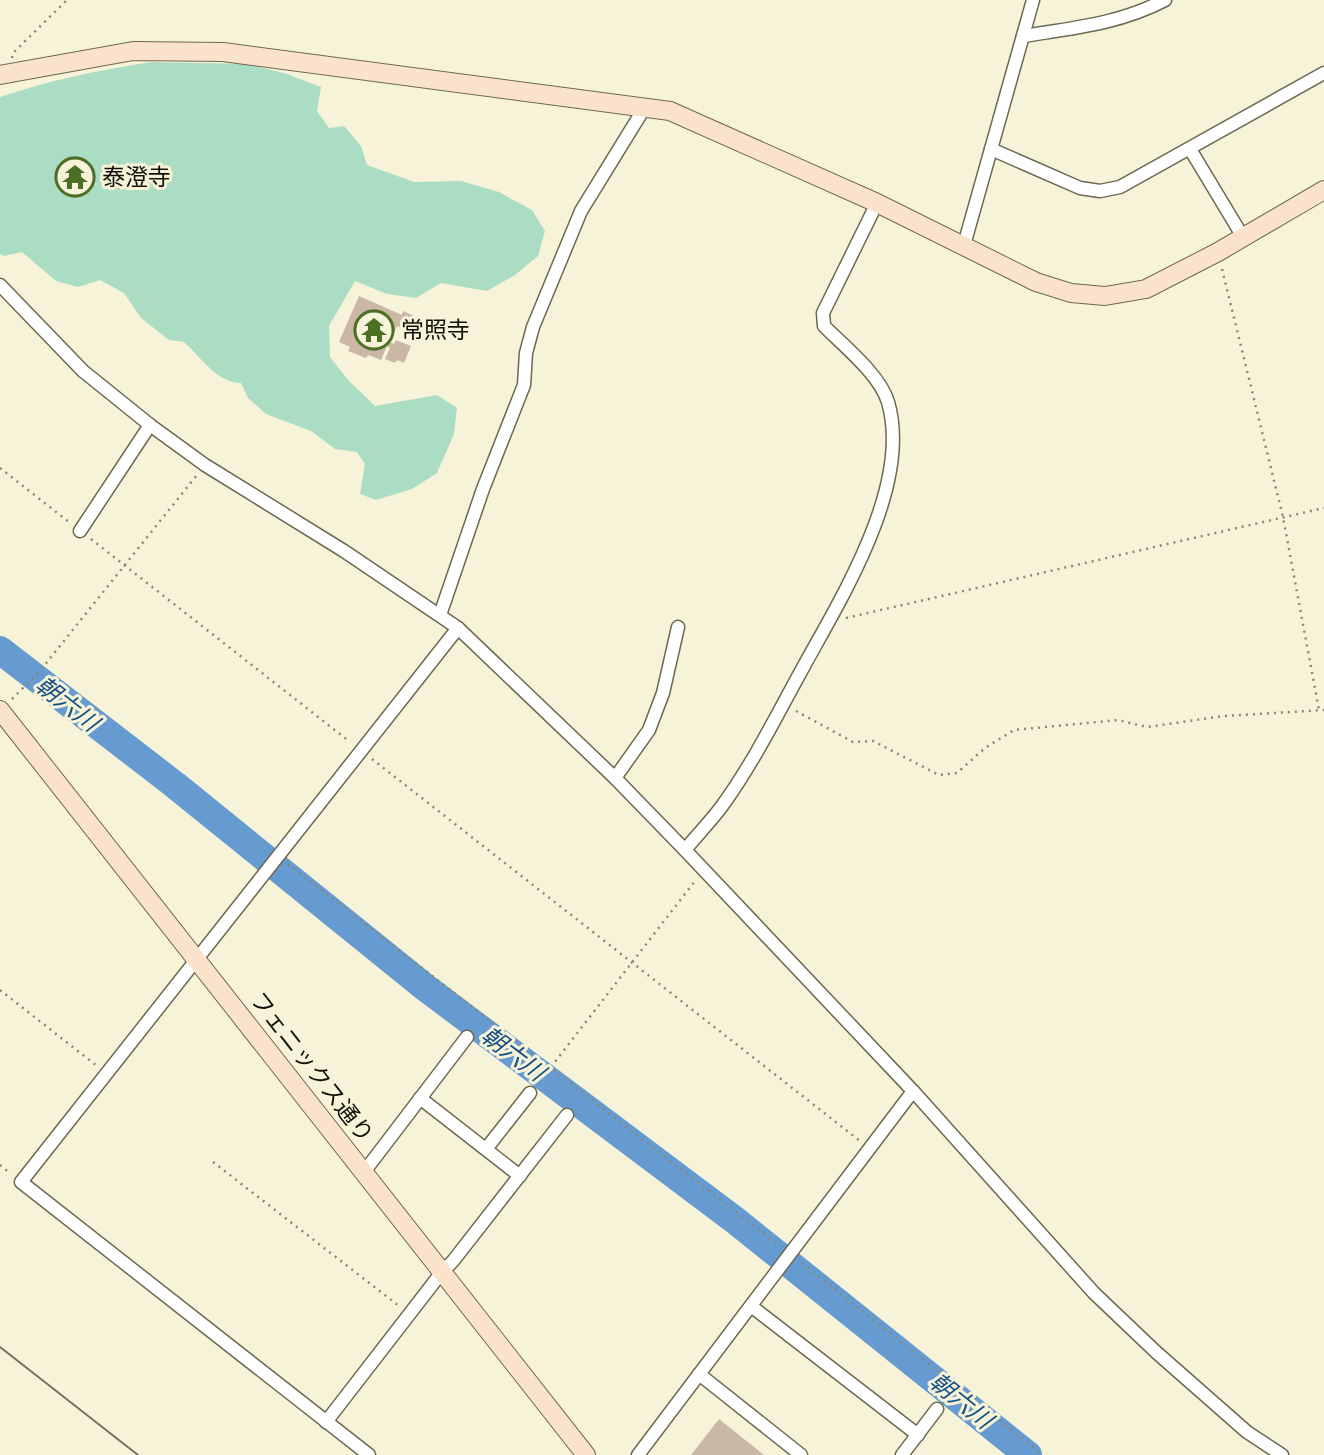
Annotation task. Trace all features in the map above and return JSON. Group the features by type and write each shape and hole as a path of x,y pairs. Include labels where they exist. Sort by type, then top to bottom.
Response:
{"street":[{"path":"964,245 1033,0"},
{"path":"1023,36 1110,22 1165,0"},
{"path":"4,74 133,51 223,52 645,107 683,116 877,203 1036,282 1071,293 1105,296 1146,289 1219,252 1324,190"},
{"path":"991,149 1080,188 1100,191 1120,187 1324,73"},
{"path":"440,615 483,489 524,385 526,353 533,327 581,211 645,107"},
{"path":"1190,149 1243,237"},
{"path":"685,850 722,806 783,704 831,619 864,551 881,504 893,439 888,402 879,384 824,326 824,313 877,203"},
{"path":"0,285 83,371 150,425 205,465 278,508 458,628 615,778 685,850 913,1091 1094,1293 1247,1432 1279,1454"},
{"path":"80,531 150,425"},
{"path":"615,778 649,730 663,693 678,627"},
{"path":"369,1455 21,1182 458,628"},
{"name":"フェニックス通り","path":"0,710 586,1455"},
{"path":"364,1172 467,1037"},
{"path":"638,1455 913,1091"},
{"path":"486,1149 530,1093"},
{"path":"420,1098 520,1176"},
{"path":"326,1422 567,1115"},
{"path":"751,1306 918,1435"},
{"path":"699,1374 801,1455"},
{"path":"902,1455 937,1409"}],"path":[{"path":"4,74 13,53 68,0"},
{"path":"783,704 853,742 873,741 939,775 957,773 985,748 1014,730 1118,720 1147,727 1223,716 1322,710 1283,517 1219,252"},
{"path":"0,710 39,672 205,465"},
{"path":"0,468 870,1149"},
{"path":"831,619 849,618 1324,508"},
{"path":"275,861 550,1067 787,1259 1043,1455"},
{"path":"550,1067 704,870"},
{"path":"0,990 106,1073"},
{"path":"213,1162 409,1314"}],"green space":[{"path":"152,62 247,64 287,74 321,87 317,111 329,128 344,126 361,146 367,165 414,182 461,181 499,192 532,210 545,231 538,256 515,275 487,291 441,283 416,298 387,294 355,281 329,326 330,357 349,381 375,406 437,395 457,408 454,434 437,473 412,489 376,500 360,494 365,464 357,452 335,449 311,431 266,414 248,398 241,383 224,379 184,342 169,340 141,318 124,293 100,280 78,287 56,281 22,252 4,256 0,254 0,97 75,76"}],"building":[{"path":"75,163 86,176 71,189 60,175"},
{"path":"359,296 402,315 403,311 421,319 414,334 397,326 390,342 394,344 396,340 411,346 404,363 385,359 390,348 387,346 381,360 348,351 350,347 339,342"},
{"path":"719,1419 764,1455 691,1455"}],"waterway":[{"name":"朝六川","path":"0,650 175,785 426,988 736,1221 1028,1455"}],"tram line":[{"path":"0,1347 138,1455"}],"place":[{"name":"泰澄寺","path":"75,177"},
{"name":"常照寺","path":"374,330"}]}
